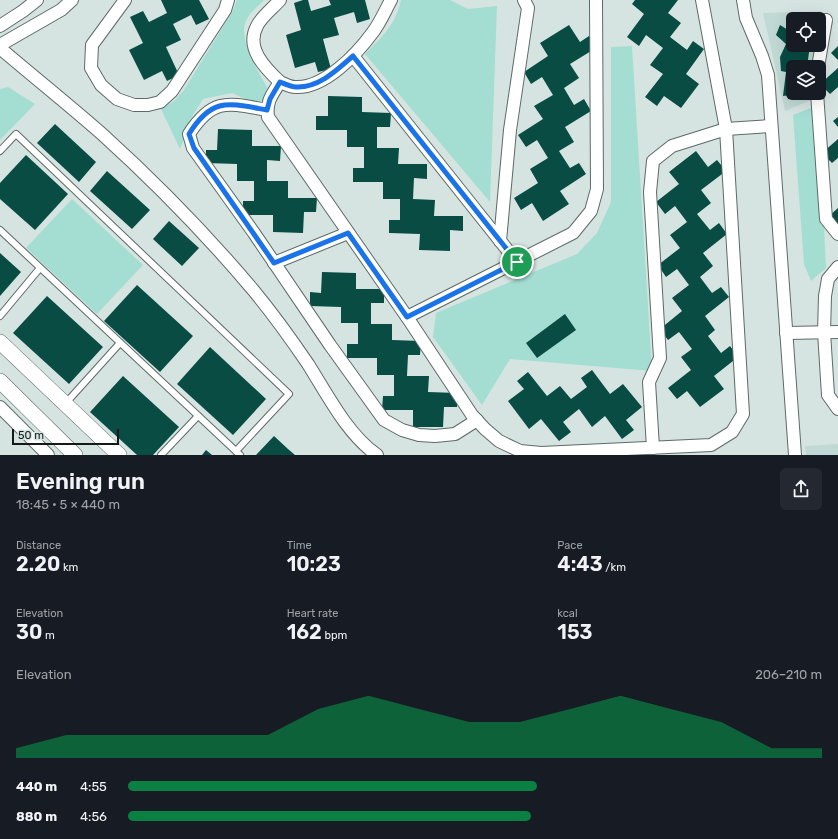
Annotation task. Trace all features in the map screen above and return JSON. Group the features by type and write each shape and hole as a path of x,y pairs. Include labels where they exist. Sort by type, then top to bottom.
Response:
{"street":[{"path":"0,45 61,10 72,0"},
{"path":"125,0 92,45 91,68 101,85 117,99 134,105 148,105 160,102 172,91 225,10 228,0"},
{"path":"280,0 257,25 252,38 256,52 263,65 280,82 295,87 310,85 329,77 353,56 373,32 391,0"},
{"path":"500,241 510,130 528,8 524,0"},
{"path":"407,317 573,233 591,211 597,189 596,0"},
{"path":"280,82 270,99 267,110 268,117 407,317 472,415 499,441 520,451 541,453 604,453 653,448 711,445 732,432 744,414 726,129 702,0"},
{"path":"743,0 746,18 762,56 768,75 795,455"},
{"path":"0,26 35,1 46,18"},
{"path":"0,48 101,133 198,228 255,291 295,344 347,425 371,451 377,455"},
{"path":"353,56 517,262"},
{"path":"818,100 826,219 838,234"},
{"path":"267,110 232,104 211,108 197,121 189,134 194,148 330,345 384,420 402,430 419,435 435,436 455,434 477,420"},
{"path":"653,448 649,382 660,358 650,192 653,161 672,146 726,129 771,126"},
{"path":"274,263 348,233"},
{"path":"838,267 828,279 824,332 828,395 838,409"},
{"path":"786,333 838,332"},
{"path":"0,342 119,455"},
{"path":"0,381 75,455"},
{"path":"0,408 48,455"}],"lane":[{"path":"0,151 16,134 288,394 238,453 0,230"},
{"path":"0,316 40,268"},
{"path":"65,404 120,343"},
{"path":"161,455 198,416"}],"shaded area":[{"path":"821,11 821,12 792,12"},
{"path":"786,12 786,52 817,52 816,60 786,60 786,100 811,100 785,111 763,13"},
{"path":"838,444 838,455 806,455 805,446"}],"green space":[{"path":"237,0 264,0 248,16 244,27 244,35 250,55 268,89 259,105 232,93 203,99 193,115 180,149 161,109 174,101 184,90 232,12"},
{"path":"401,0 450,0 468,9 497,6 490,202 365,54 388,30 396,16"},
{"path":"632,46 652,371 510,359 482,405 433,337 436,313 577,254 597,233 611,202 611,47"},
{"path":"8,87 35,104 0,140 0,89"},
{"path":"818,105 826,268 811,281 804,264 793,115"},
{"path":"72,199 143,265 97,314 26,248"}],"building":[{"path":"161,0 199,0 209,19 196,25 191,15 173,24 181,40 166,47 179,75 167,81 162,71 144,80 129,50 143,43 130,17 143,11 149,22 167,13"},
{"path":"308,0 311,11 331,5 329,0 365,0 370,19 357,23 354,12 334,18 339,35 323,39 331,69 318,72 315,62 295,68 286,35 301,30 294,3"},
{"path":"635,0 678,0 668,13 681,23 670,37 687,50 693,41 704,49 686,74 699,84 681,108 664,96 657,106 645,97 663,74 650,65 663,48 646,35 639,46 627,37 644,14 632,4"},
{"path":"569,25 580,42 589,36 596,48 570,64 579,78 564,88 574,105 584,99 591,111 565,127 574,142 559,151 570,168 579,163 586,174 560,191 569,204 543,221 532,203 521,210 514,198 538,183 530,169 548,158 537,140 526,147 518,135 543,119 534,106 553,95 542,77 531,84 524,72 548,56 540,43"},
{"path":"780,25 786,29 786,44 776,35"},
{"path":"786,44 786,52 809,52 808,60 786,60 786,72 781,71 780,57"},
{"path":"838,46 838,60 831,53"},
{"path":"838,68 838,87 830,94 826,90 826,79"},
{"path":"786,72 786,96 783,96"},
{"path":"328,96 362,97 362,112 391,113 390,127 377,127 377,148 399,148 398,164 427,164 427,179 414,178 413,199 435,200 434,216 463,216 463,231 450,230 450,251 419,250 420,234 389,233 389,220 400,220 400,199 383,199 383,182 353,182 353,168 364,168 364,147 347,147 347,130 316,130 316,116 328,116"},
{"path":"838,117 838,127 833,121"},
{"path":"55,124 96,162 79,182 37,143"},
{"path":"218,129 252,130 252,146 281,146 280,161 267,160 267,181 288,181 288,198 317,198 316,212 304,212 303,233 273,232 273,215 243,215 243,201 254,201 254,181 237,181 237,164 206,163 206,150 217,150"},
{"path":"838,139 838,158 832,163 822,153"},
{"path":"696,151 708,167 717,160 726,171 701,190 711,203 697,214 710,230 719,223 727,234 703,253 713,266 700,277 712,293 721,287 729,297 705,316 715,330 708,336 721,353 730,346 738,357 714,376 724,389 700,407 687,391 677,399 668,388 691,370 681,357 692,349 679,332 668,340 660,329 682,311 672,298 689,285 677,269 666,277 658,265 680,248 670,235 687,222 675,206 665,214 656,202 679,184 669,172"},
{"path":"26,155 68,194 35,230 0,199 0,183"},
{"path":"107,171 150,210 132,229 90,191"},
{"path":"838,208 838,225 829,216"},
{"path":"169,221 199,248 182,266 153,239"},
{"path":"0,253 21,272 0,296"},
{"path":"322,272 356,273 356,289 384,289 384,303 371,303 371,324 392,324 392,340 421,341 420,355 408,355 407,376 429,376 428,392 457,393 457,407 444,407 443,427 413,427 413,410 382,410 383,396 394,396 394,375 377,375 377,358 347,358 347,344 358,344 358,323 341,323 341,307 310,306 310,292 321,293"},
{"path":"137,285 193,336 160,372 104,321"},
{"path":"47,296 103,347 69,384 13,333"},
{"path":"565,314 576,330 537,358 526,343"},
{"path":"210,347 266,399 233,435 177,384"},
{"path":"592,370 610,394 623,384 642,407 626,420 634,430 622,439 605,416 592,427 579,409 563,422 571,432 559,441 541,419 529,429 508,401 524,389 517,381 528,372 547,396 560,386 571,399 587,387 581,378"},
{"path":"123,376 179,427 153,455 137,455 90,412"},
{"path":"274,436 288,449 295,455 256,455"},
{"path":"206,450 212,455 202,455"}],"route":[{"path":"353,56 517,262 407,317 348,233 274,263 217,183 194,148 189,134 197,121 211,108 232,104 267,110 270,99 280,82 295,87 310,85 329,77 353,56"}]}
